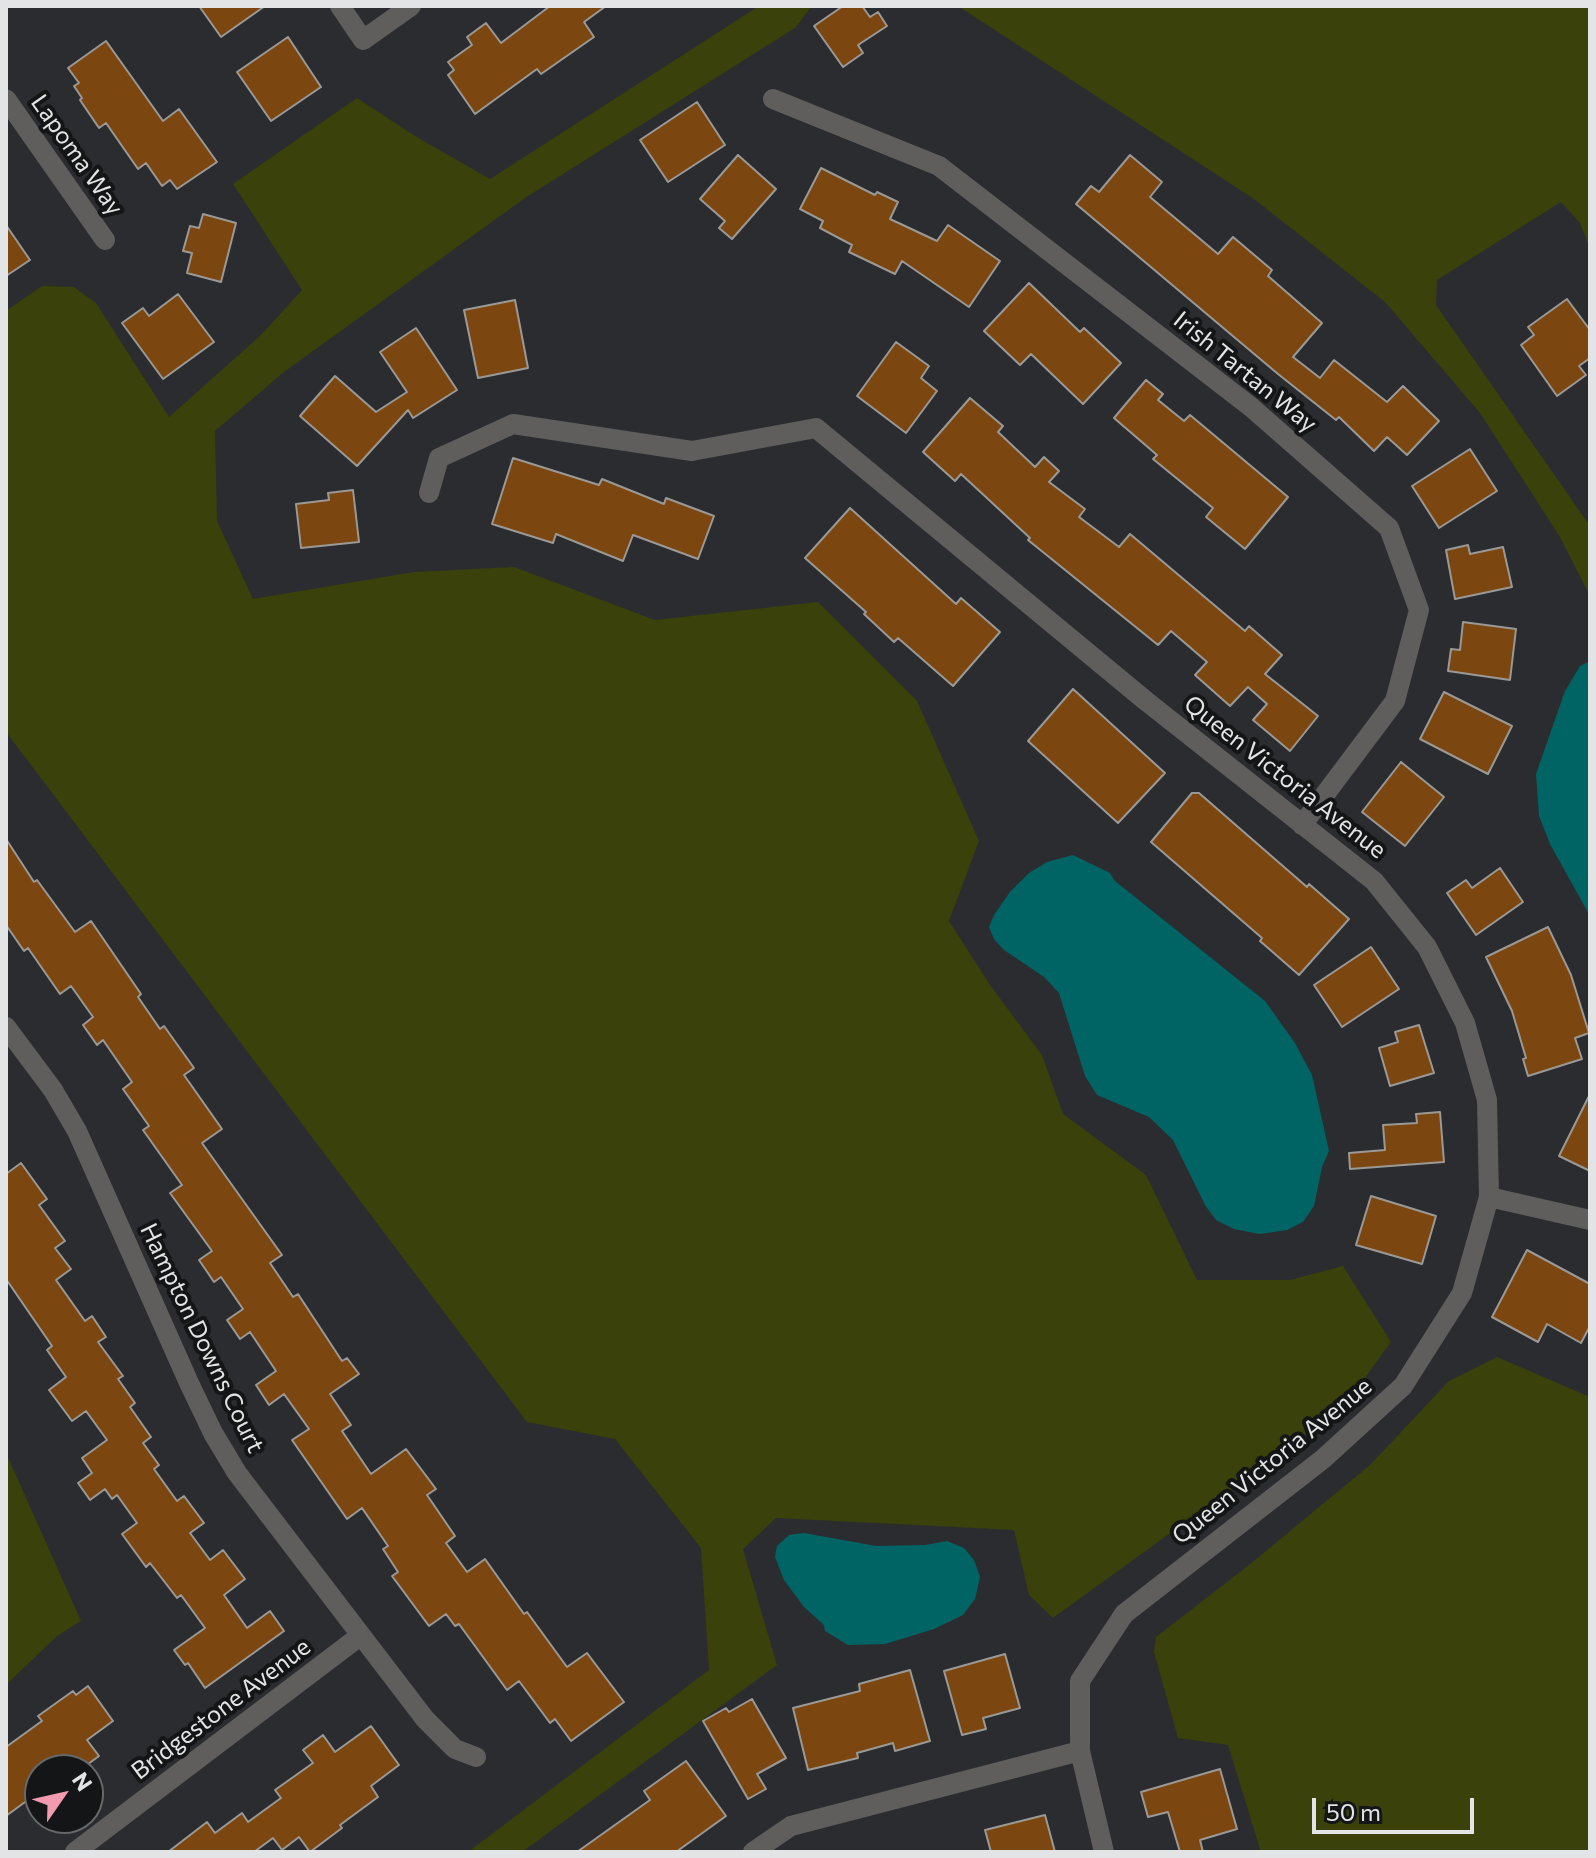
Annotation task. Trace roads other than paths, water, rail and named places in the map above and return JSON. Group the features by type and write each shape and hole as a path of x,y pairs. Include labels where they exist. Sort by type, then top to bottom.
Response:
{"street":[{"path":"340,6 363,40 411,6"},
{"name":"Lapoma Way","path":"6,99 105,240"},
{"name":"Irish Tartan Way","path":"773,99 939,166 1251,407 1389,528 1419,610 1395,701 1302,825"},
{"name":"Queen Victoria Avenue","path":"429,493 439,458 513,424 692,451 816,428 1374,881 1427,947 1465,1023 1487,1100 1489,1197 1462,1293 1403,1386 1323,1459 1124,1614 1080,1681 1080,1751 1104,1852"},
{"name":"Hampton Downs Court","path":"6,1027 53,1090 77,1131 213,1433 237,1473 440,1737 455,1749 476,1757"},
{"path":"1489,1197 1590,1220"},
{"name":"Bridgestone Avenue","path":"75,1852 360,1636"},
{"path":"753,1852 791,1826 1080,1751"}],"water":[{"path":"1590,661 1590,916 1550,844 1539,816 1536,774 1565,691 1580,666"},
{"path":"1073,855 1110,873 1115,881 1265,1001 1295,1043 1312,1075 1329,1151 1322,1167 1314,1206 1303,1222 1287,1230 1260,1234 1234,1229 1216,1220 1205,1205 1173,1140 1149,1117 1097,1095 1085,1076 1059,993 1044,977 1004,950 994,939 989,927 1010,892 1029,873 1047,862"},
{"path":"804,1533 876,1546 925,1545 947,1541 964,1548 974,1560 980,1577 975,1599 963,1615 934,1629 885,1644 848,1645 825,1631 824,1625 804,1607 784,1580 775,1557 777,1546 789,1535"}]}
